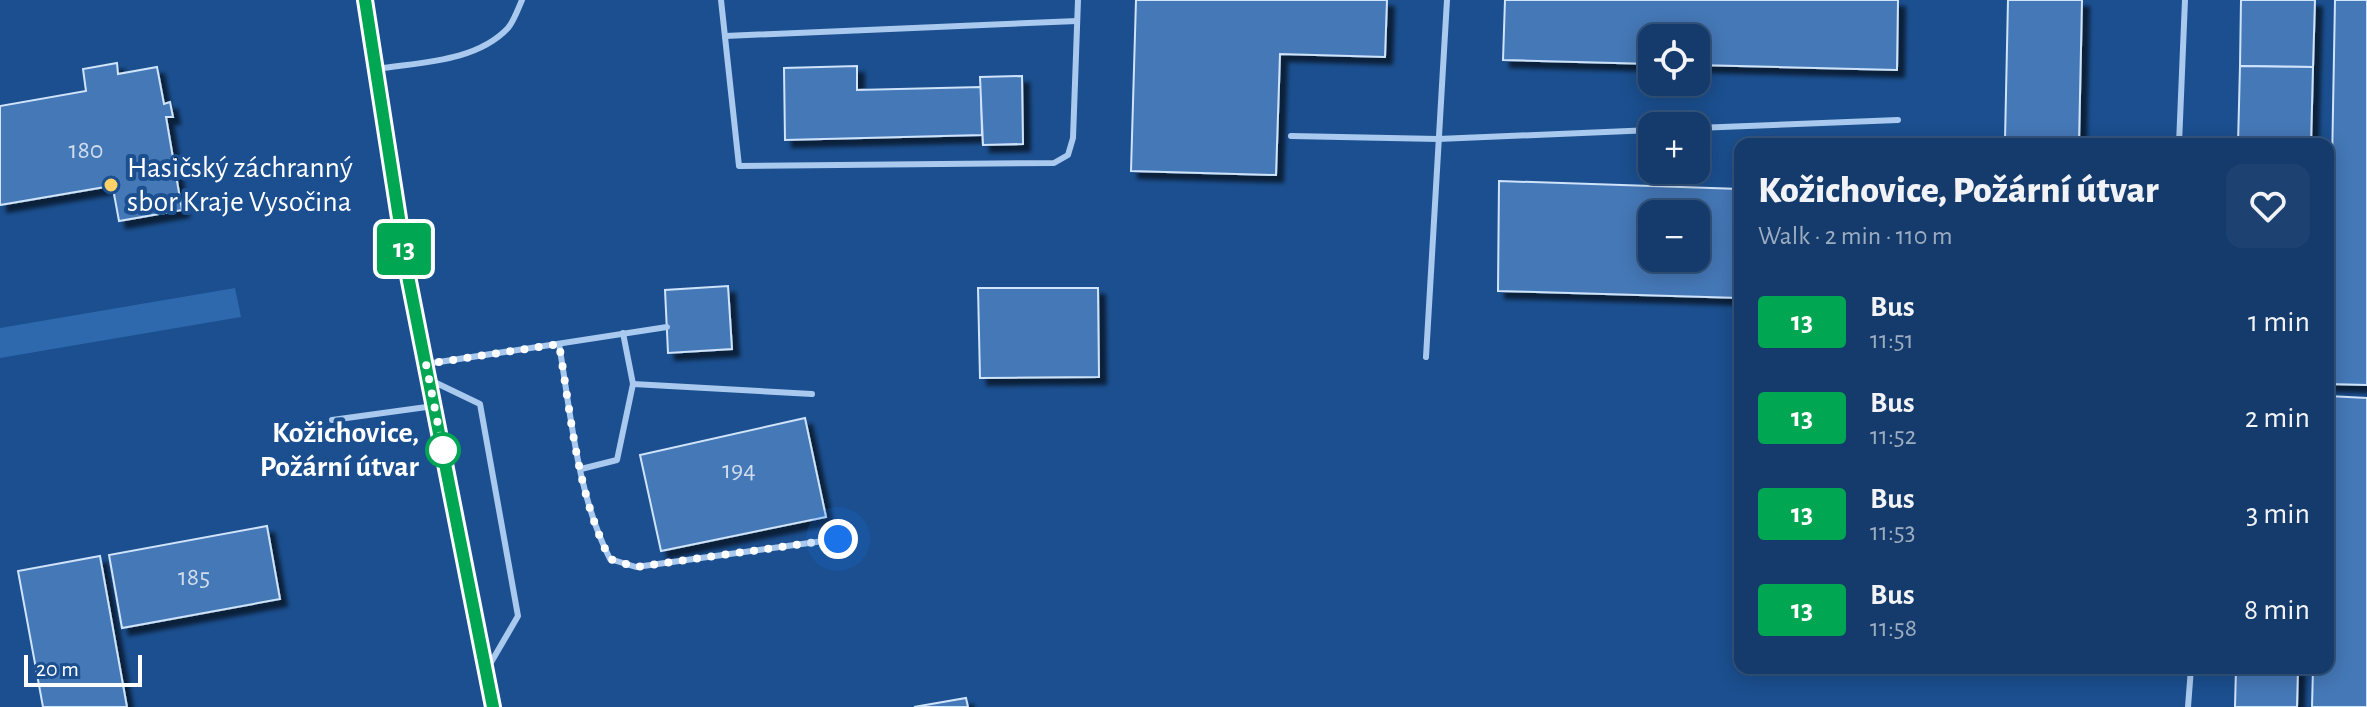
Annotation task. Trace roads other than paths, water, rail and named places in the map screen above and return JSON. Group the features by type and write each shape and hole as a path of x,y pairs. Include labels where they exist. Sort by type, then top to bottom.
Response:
{"street":[{"path":"365,0 408,276 493,707"}],"lane":[{"path":"377,69 459,56 489,45 510,26 522,0"},
{"path":"721,0 739,166 1054,163 1068,155 1073,138 1078,0"},
{"path":"1426,357 1447,0"},
{"path":"2179,138 2185,0"},
{"path":"725,36 1077,21"},
{"path":"1710,127 1898,120"},
{"path":"1291,136 1438,139 1638,131"},
{"path":"426,364 667,327"},
{"path":"581,469 617,460 633,384 623,333"},
{"path":"559,344 581,469 596,531 610,559 636,567 838,539"},
{"path":"428,379 480,404 518,616 486,671"},
{"path":"633,384 812,394"},
{"path":"332,420 434,406"},
{"path":"2188,707 2191,674"}],"place":[{"name":"Hasičský záchranný sbor Kraje Vysočina","path":"111,185"},
{"name":"Kožichovice, Požární útvar","path":"443,450"}]}
